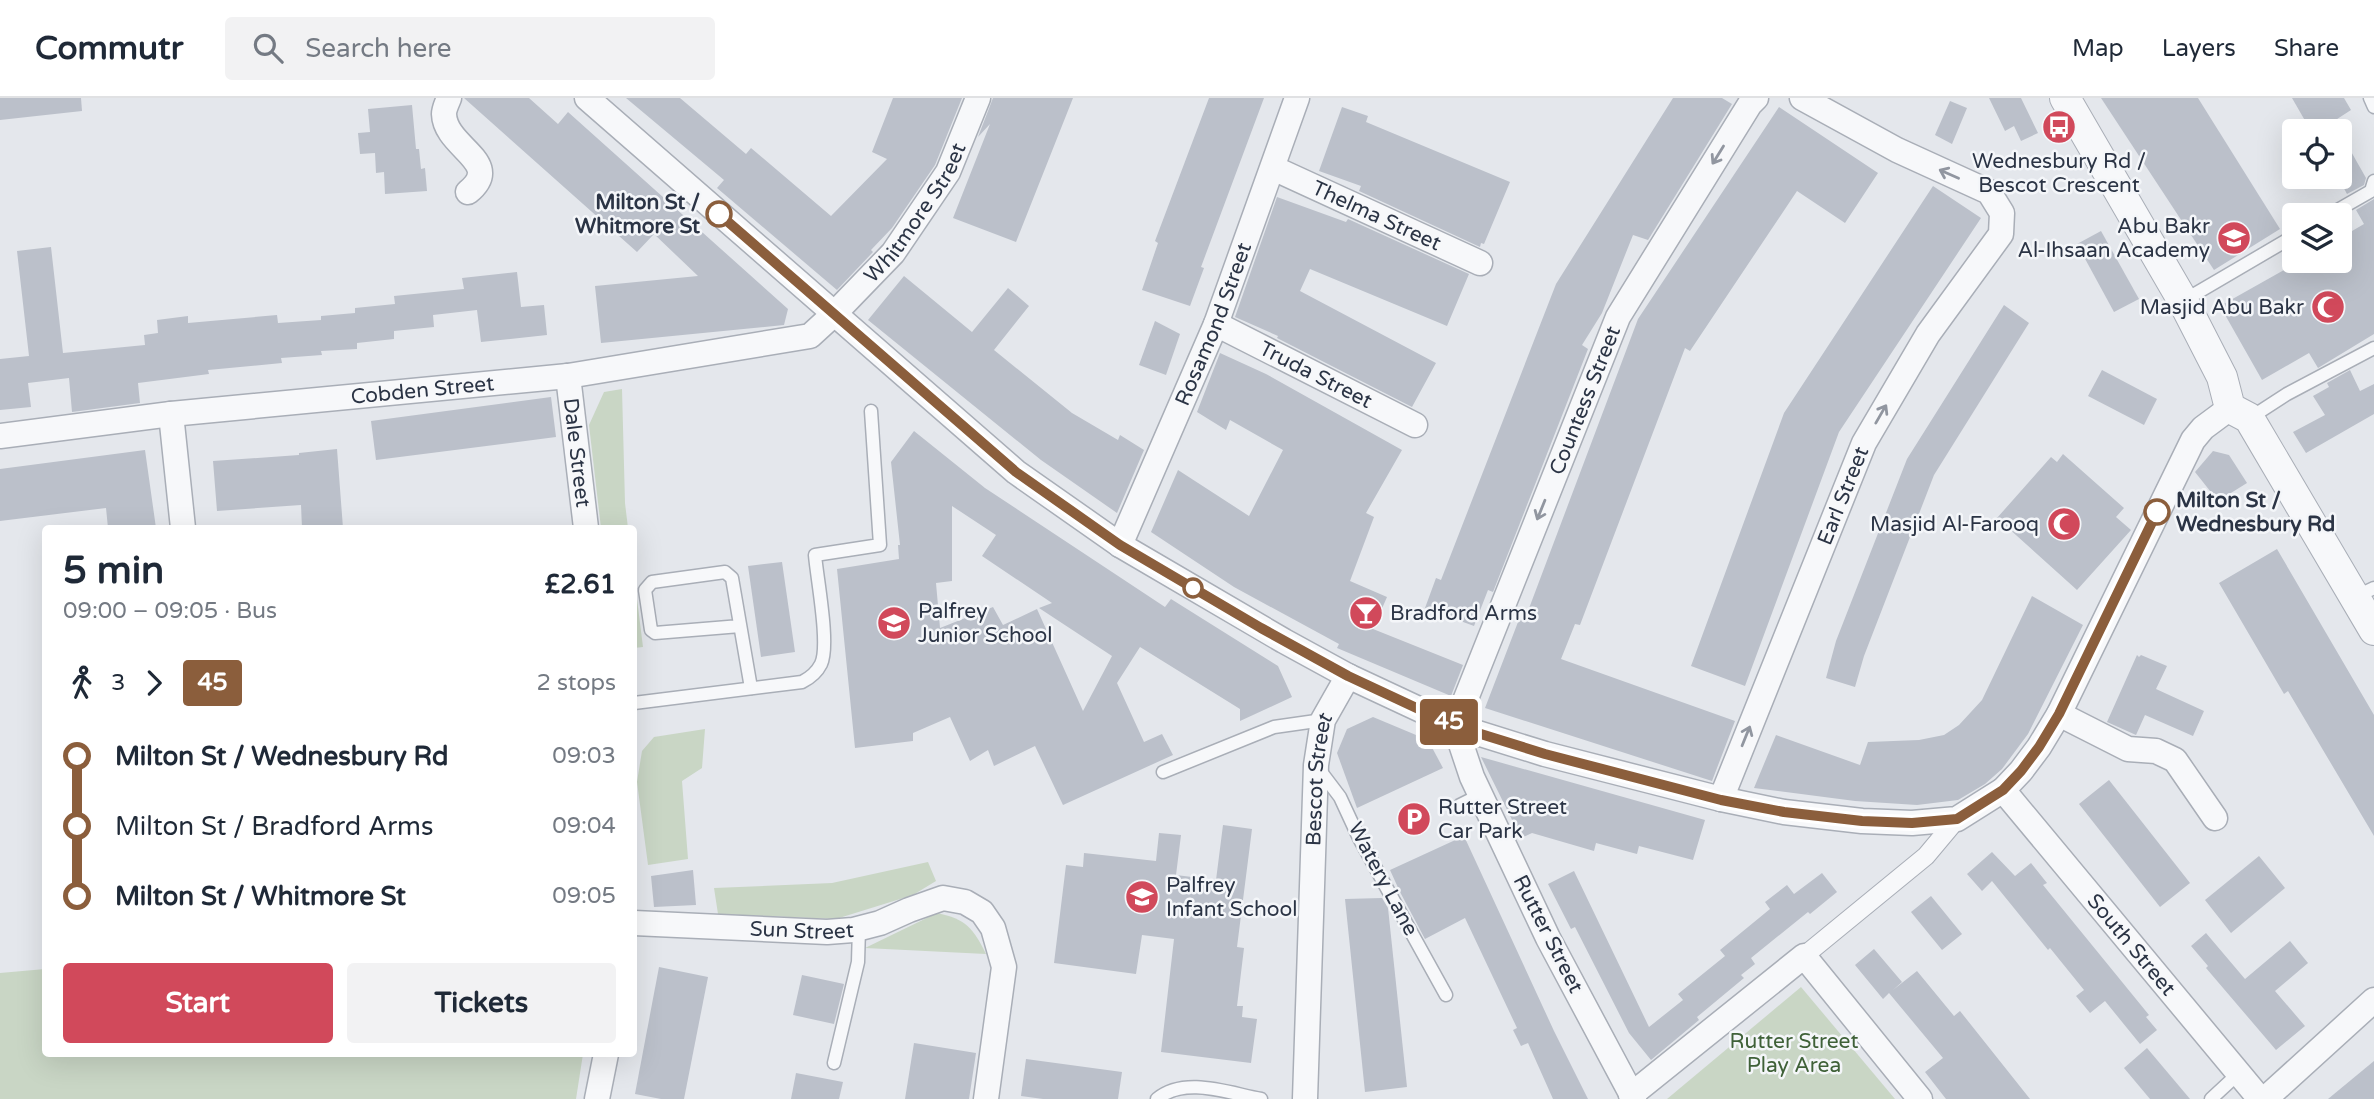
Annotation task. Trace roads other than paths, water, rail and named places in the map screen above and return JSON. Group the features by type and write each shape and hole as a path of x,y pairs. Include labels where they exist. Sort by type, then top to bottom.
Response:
{"street":[{"path":"449,98 444,112 447,128 455,141 478,162 482,174 478,184 468,192"},
{"path":"587,98 1016,472 1120,545 1348,676 1455,726 1545,754 1721,800 1784,812 1862,821 1912,823 1957,819"},
{"name":"Whitmore Street","path":"834,314 893,253 948,172 978,98"},
{"name":"Rosamond Street","path":"1120,545 1216,324 1297,98"},
{"name":"Countess Street","path":"1455,726 1618,317 1749,104 1756,98"},
{"name":"Earl Street","path":"1721,800 1864,443 1928,334 2001,234 2001,213 1989,192 1897,150 1802,98"},
{"path":"2065,98 2183,301 2240,413 2364,592 2374,630"},
{"name":"Thelma Street","path":"1273,168 1480,263"},
{"name":"Cobden Street","path":"0,436 171,414 568,376 810,336 834,314"},
{"name":"Truda Street","path":"1216,324 1415,425"},
{"name":"Dale Street","path":"568,376 586,525"},
{"path":"1633,1097 1927,856 1957,819 2003,790 2021,771 2059,714 2193,440 2203,428 2240,413"},
{"path":"171,414 183,525"},
{"name":"Bescot Street","path":"1305,1099 1316,765 1323,720 1348,676"},
{"path":"2059,714 2128,749 2156,751 2175,760 2215,818"},
{"name":"Rutter Street","path":"1455,726 1472,777 1470,800 1633,1097"},
{"name":"South Street","path":"2003,790 2263,1099 2374,1000"},
{"name":"Sun Street","path":"637,923 827,932 880,923 909,909 943,898 965,902 982,912 993,928 1004,967 986,1099"},
{"path":"1804,956 1920,1099"},
{"path":"597,1099 605,1057"}],"lane":[{"path":"2370,98 2374,107"},
{"path":"2350,203 2371,191 2374,181"},
{"path":"2183,301 2282,243"},
{"path":"2240,413 2287,394 2374,348"},
{"path":"637,703 802,682 810,678 821,665 824,647 815,555 880,545 871,411"},
{"path":"740,626 654,634 651,631 645,590 652,582 725,572 732,578 751,688"},
{"path":"1163,772 1273,727 1323,720"},
{"name":"Watery Lane","path":"1316,765 1340,797 1369,847 1446,995"},
{"path":"834,1063 858,962 859,928"},
{"path":"2211,1099 2239,1073"},
{"path":"1157,1099 1166,1091 1189,1086 1261,1099"}],"place":[{"name":"Wednesbury Rd / Bescot Crescent","path":"2059,127"},
{"name":"Milton St / Whitmore St","path":"719,214"},
{"name":"Abu Bakr Al-Ihsaan Academy","path":"2234,238"},
{"name":"Masjid Abu Bakr","path":"2328,307"},
{"name":"Milton St / Wednesbury Rd","path":"2157,512"},
{"name":"Masjid Al-Farooq","path":"2064,524"},
{"name":"Bradford Arms","path":"1366,613"},
{"name":"Palfrey Junior School","path":"894,623"},
{"name":"Rutter Street Car Park","path":"1414,819"},
{"name":"Palfrey Infant School","path":"1142,897"}],"park label":[{"name":"Rutter Street Play Area","path":"1794,1053"}]}
